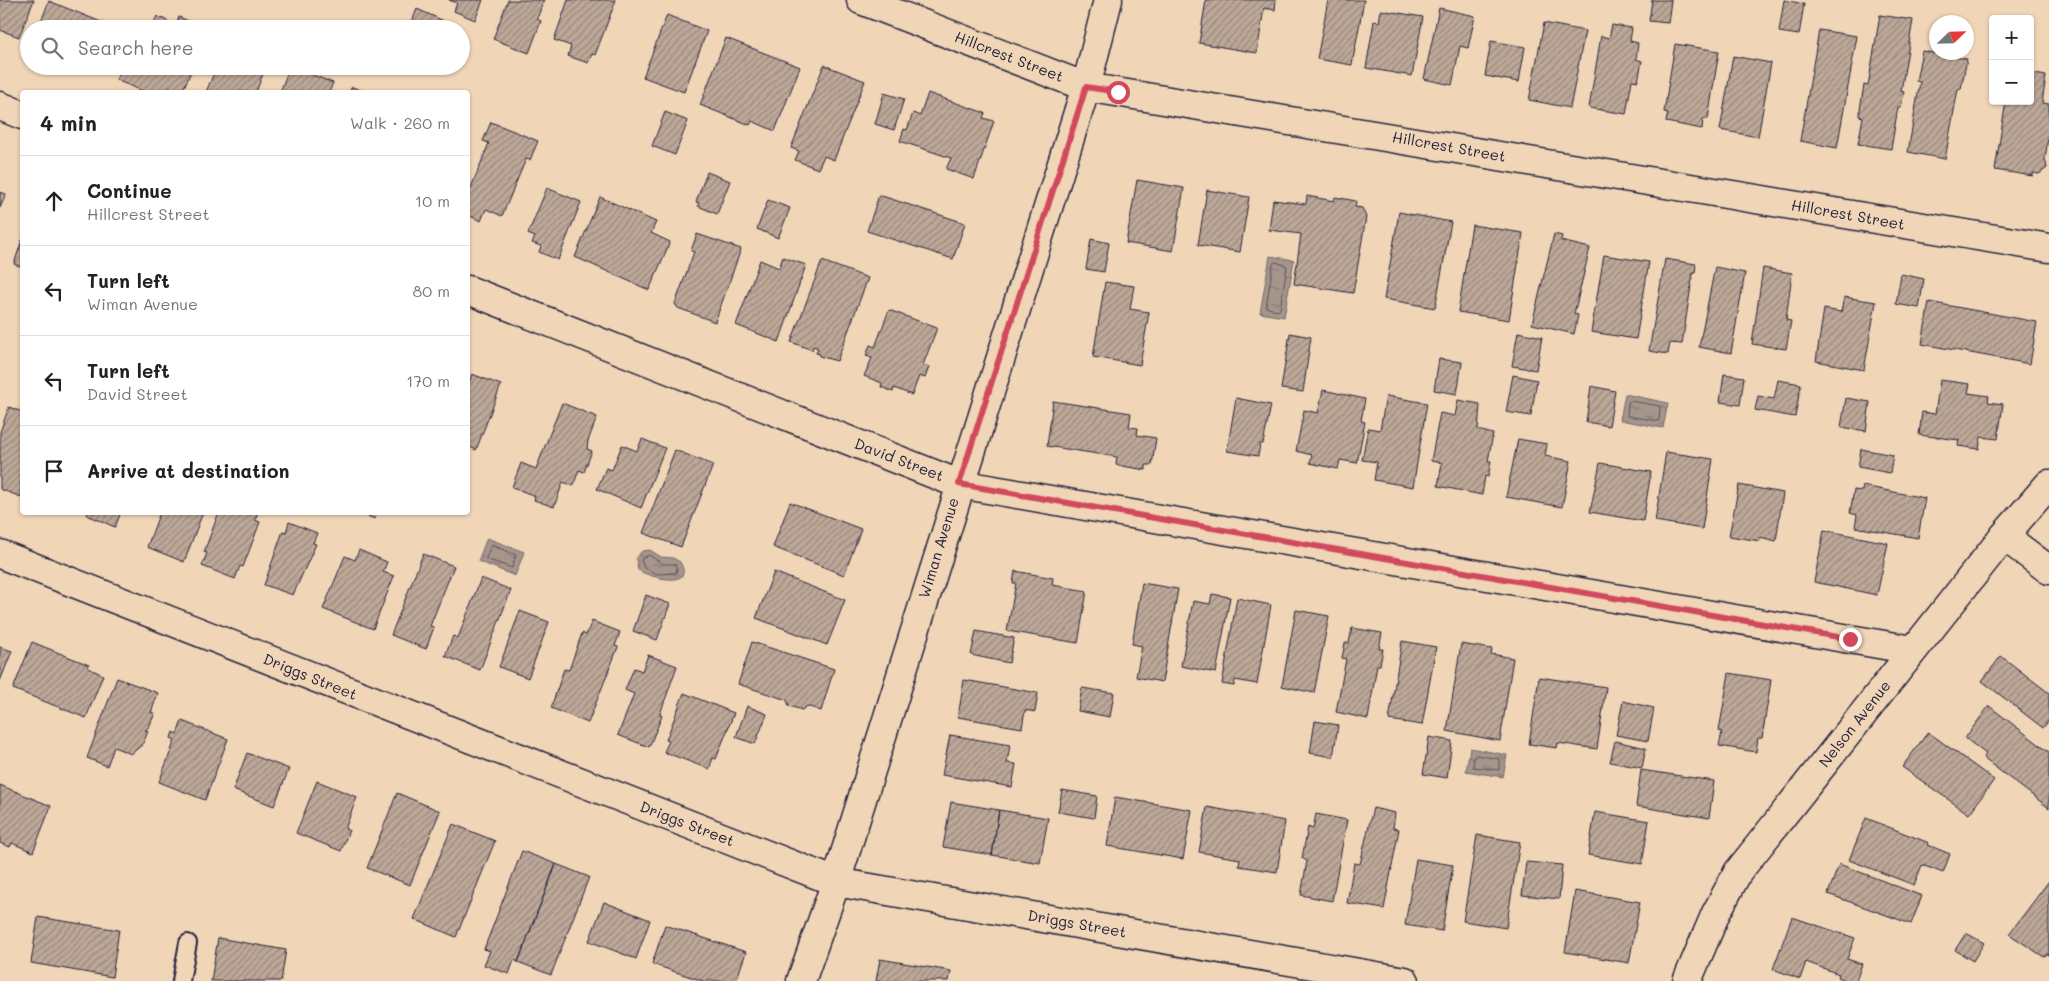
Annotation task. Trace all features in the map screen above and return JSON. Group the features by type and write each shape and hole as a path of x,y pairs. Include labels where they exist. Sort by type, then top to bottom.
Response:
{"street":[{"name":"Hillcrest Street","path":"861,0 1086,87 2049,248"},
{"name":"Wiman Avenue","path":"801,981 836,882 959,484 1086,87 1108,0"},
{"path":"0,106 20,114"},
{"name":"David Street","path":"470,291 959,484 1913,650"},
{"name":"Nelson Avenue","path":"1687,981 1716,913 1738,872 2004,536 2049,484"},
{"path":"2004,536 2049,570"},
{"name":"Driggs Street","path":"0,554 836,882 1405,981"}],"lane":[{"path":"181,981 188,943"}],"water":[{"path":"1270,256 1294,260 1284,317 1260,313"},
{"path":"1625,394 1668,403 1663,428 1620,420"},
{"path":"487,538 524,552 515,576 478,561"},
{"path":"650,550 661,557 673,558 680,562 683,570 682,576 677,579 661,578 638,570 636,558 642,551"},
{"path":"1470,748 1507,755 1503,777 1466,771"}],"building":[{"path":"0,0 34,0 26,20 20,20 19,37 0,30"},
{"path":"449,0 483,0 475,20 454,11 457,3"},
{"path":"508,0 544,0 537,19 541,21 529,53 493,39"},
{"path":"568,0 616,0 595,55 592,54 588,63 568,56 571,46 554,40"},
{"path":"1206,0 1276,0 1275,10 1264,8 1257,53 1199,43"},
{"path":"1328,0 1364,0 1352,65 1317,59"},
{"path":"1652,0 1671,0 1668,23 1649,21"},
{"path":"1784,0 1804,4 1799,35 1779,32"},
{"path":"49,1 96,20 42,20"},
{"path":"1439,8 1475,16 1468,48 1460,46 1452,85 1424,79"},
{"path":"417,9 442,20 413,20"},
{"path":"1381,10 1423,17 1412,76 1366,68 1374,21 1379,22"},
{"path":"667,15 707,31 684,92 643,77"},
{"path":"1880,15 1913,20 1901,91 1904,92 1901,107 1898,107 1891,149 1858,144 1863,117 1859,116 1864,85 1868,86"},
{"path":"157,16 165,20 155,20"},
{"path":"1544,23 1585,31 1570,108 1529,100"},
{"path":"1612,25 1632,28 1630,41 1638,43 1636,59 1642,61 1638,81 1632,80 1626,114 1589,108 1601,36 1609,38"},
{"path":"1819,30 1857,36 1837,148 1800,141"},
{"path":"726,38 800,67 775,131 752,121 750,125 700,105"},
{"path":"1491,41 1525,47 1519,82 1485,76"},
{"path":"1675,44 1719,51 1708,119 1703,119 1702,129 1666,122 1668,113 1664,112"},
{"path":"1922,51 1929,52 1929,60 1967,60 1961,89 1958,89 1945,159 1908,152 1920,82 1916,81"},
{"path":"1733,56 1771,63 1758,137 1720,130"},
{"path":"824,65 865,81 834,160 824,156 818,169 795,160 799,151 791,148"},
{"path":"2034,74 2046,76 2042,103 2049,104 2049,130 2045,159 2047,168 2039,174 2033,173 2033,176 1995,170 2005,105 2034,105"},
{"path":"118,75 189,75 183,90 169,88 168,90 140,90 116,80"},
{"path":"213,75 263,75 257,90 207,90"},
{"path":"287,75 313,75 333,83 330,90 281,90"},
{"path":"352,87 361,90 350,90"},
{"path":"884,93 904,99 894,130 875,124"},
{"path":"928,93 985,113 983,118 994,121 974,179 946,169 951,158 900,141 904,129 907,130 913,113 920,116"},
{"path":"665,112 688,121 675,155 652,146"},
{"path":"491,122 538,141 530,160 526,159 502,216 486,209 481,221 470,216 470,190 489,143 483,141"},
{"path":"707,172 730,181 717,214 698,206 699,203 696,202"},
{"path":"1137,180 1184,188 1173,251 1126,243"},
{"path":"547,188 581,202 558,260 539,252 541,246 532,243 535,237 528,234"},
{"path":"1207,190 1249,197 1240,252 1198,245"},
{"path":"0,192 6,194 0,208"},
{"path":"879,195 965,223 953,259 867,231"},
{"path":"1307,196 1334,201 1335,197 1356,201 1355,207 1362,208 1366,217 1353,293 1294,284 1301,234 1269,230 1273,200 1306,204"},
{"path":"600,197 656,222 651,233 670,242 649,290 575,257"},
{"path":"768,200 790,208 778,238 757,229"},
{"path":"1399,212 1451,222 1435,308 1384,299"},
{"path":"1472,225 1523,233 1509,320 1458,312"},
{"path":"697,234 741,249 715,322 678,308 675,304 694,252 691,251"},
{"path":"1554,234 1562,236 1561,241 1590,248 1574,314 1578,315 1574,334 1532,324"},
{"path":"1091,239 1109,243 1104,272 1086,269"},
{"path":"20,246 20,266 14,264"},
{"path":"1604,255 1649,262 1636,339 1591,332"},
{"path":"783,257 806,265 779,342 736,325 760,260 779,268"},
{"path":"1665,259 1696,264 1682,344 1670,343 1668,354 1649,351"},
{"path":"822,261 868,278 837,361 819,356 820,354 816,353 818,348 813,346 812,350 791,342"},
{"path":"1715,267 1745,273 1731,353 1699,347"},
{"path":"1763,268 1792,273 1786,320 1791,321 1786,349 1752,344"},
{"path":"1901,274 1924,279 1919,308 1896,304"},
{"path":"1105,282 1134,286 1130,309 1149,312 1140,365 1093,357"},
{"path":"1844,297 1876,302 1864,370 1816,361 1824,309 1841,312"},
{"path":"1929,302 2037,322 2030,364 1922,344"},
{"path":"889,310 937,328 923,365 929,367 925,378 919,376 912,395 894,388 893,392 881,387 882,383 864,376 872,358 866,356 870,345 875,347"},
{"path":"1518,332 1542,337 1536,370 1512,366"},
{"path":"1290,333 1311,337 1303,392 1281,389"},
{"path":"1439,359 1462,362 1457,394 1434,390"},
{"path":"472,374 501,385 476,450 470,447 470,380"},
{"path":"1724,374 1744,377 1740,405 1720,402"},
{"path":"1513,375 1537,380 1531,416 1506,412"},
{"path":"1778,380 1801,384 1795,417 1755,410 1758,396 1774,399"},
{"path":"1940,380 1970,384 1968,393 1989,396 1988,402 2003,404 1998,439 1981,437 1979,449 1958,446 1959,440 1919,435 1922,412 1935,414"},
{"path":"1591,386 1615,391 1609,426 1586,422"},
{"path":"1323,390 1365,399 1361,421 1365,422 1357,463 1340,460 1338,469 1310,463 1312,455 1296,451 1304,410 1318,413"},
{"path":"1386,396 1427,403 1413,487 1374,480 1377,462 1362,460 1368,428 1380,430"},
{"path":"1236,398 1271,405 1263,444 1260,444 1258,456 1227,451"},
{"path":"1846,398 1870,402 1866,431 1841,427"},
{"path":"1458,400 1480,404 1478,430 1493,434 1488,461 1491,461 1488,477 1485,476 1482,495 1438,486 1442,463 1431,461 1440,413 1455,416"},
{"path":"1053,401 1131,413 1129,427 1138,428 1137,435 1156,438 1152,465 1146,465 1146,470 1116,465 1117,457 1047,446"},
{"path":"562,403 597,417 588,441 587,449 592,451 584,472 579,470 573,486 563,482 554,507 534,500 535,496 512,487 521,463 536,469"},
{"path":"9,407 20,411 20,497 0,489 0,432"},
{"path":"642,439 665,448 641,508 597,489 606,468 612,470 622,445 637,451"},
{"path":"1518,439 1547,444 1545,456 1571,461 1562,507 1506,497"},
{"path":"1861,449 1893,455 1890,473 1858,467"},
{"path":"675,450 713,465 681,547 643,533"},
{"path":"1666,452 1713,459 1702,529 1655,521"},
{"path":"1600,463 1651,472 1643,521 1590,512"},
{"path":"1739,485 1783,493 1776,541 1760,537 1760,541 1729,536"},
{"path":"1863,486 1925,498 1918,538 1855,527 1857,515 1850,513 1854,490 1862,491"},
{"path":"790,502 861,529 844,575 773,547"},
{"path":"87,515 120,515 115,527"},
{"path":"159,515 202,515 184,562 147,547"},
{"path":"218,515 257,515 255,520 260,522 243,567 240,566 235,579 202,566 207,553 204,552"},
{"path":"365,515 376,515 375,519"},
{"path":"289,522 317,533 313,543 316,544 293,595 264,585 283,531 286,532"},
{"path":"1824,530 1888,543 1877,595 1814,582"},
{"path":"359,550 387,562 383,572 394,576 373,629 323,609 345,556 355,560"},
{"path":"423,554 454,566 430,626 434,627 426,649 391,635"},
{"path":"1015,571 1053,578 1052,585 1087,591 1078,643 1007,631 1016,583 1013,583"},
{"path":"774,572 845,600 827,645 756,618"},
{"path":"481,578 511,590 480,670 445,656 453,636 458,638"},
{"path":"1142,583 1178,589 1162,682 1136,677 1142,646 1132,644"},
{"path":"1212,594 1230,597 1216,673 1181,666 1193,601 1210,604"},
{"path":"646,595 670,604 657,640 633,631"},
{"path":"1237,598 1271,605 1257,684 1235,680 1234,686 1222,684"},
{"path":"1296,610 1329,616 1314,693 1282,686"},
{"path":"520,611 549,622 528,678 499,667"},
{"path":"592,621 620,632 615,646 618,647 588,723 551,708 564,669 569,670 582,633 586,635"},
{"path":"1352,628 1382,633 1379,649 1383,649 1380,665 1377,665 1368,719 1336,712 1346,659 1342,658 1345,643 1349,643"},
{"path":"976,631 1014,638 1009,663 971,655"},
{"path":"1402,641 1436,647 1422,725 1389,720"},
{"path":"32,642 89,665 88,668 103,675 86,718 13,689"},
{"path":"752,642 834,669 821,711 807,706 802,710 789,706 787,700 738,684"},
{"path":"1461,644 1492,649 1491,654 1513,658 1500,741 1447,731"},
{"path":"0,647 12,651 0,681"},
{"path":"648,655 677,666 660,714 662,716 649,747 618,735 634,694 625,690 634,668 642,671"},
{"path":"2001,656 2049,693 2049,720 2043,728 1982,681"},
{"path":"1729,673 1771,680 1762,738 1758,738 1756,752 1719,746 1722,732 1719,731"},
{"path":"1539,677 1606,687 1597,749 1558,743 1557,748 1529,744"},
{"path":"117,678 158,693 151,713 155,713 149,727 145,730 148,731 143,744 131,754 114,747 107,766 87,758"},
{"path":"964,680 1038,693 1035,712 1025,710 1022,728 958,717"},
{"path":"1082,688 1114,693 1110,717 1078,711"},
{"path":"684,693 734,713 716,759 713,758 709,769 664,752 669,741 666,740"},
{"path":"1623,701 1654,708 1648,741 1616,735"},
{"path":"747,706 767,714 755,744 736,737"},
{"path":"1989,706 2049,752 2049,808 1983,758 1986,754 1965,738"},
{"path":"182,721 228,739 205,800 159,782 175,740 171,738 173,732 177,734"},
{"path":"1315,721 1338,725 1333,757 1310,753"},
{"path":"1928,732 1994,780 1969,814 1902,767"},
{"path":"950,735 1010,745 1007,763 1016,764 1012,787 942,775"},
{"path":"1429,737 1452,741 1447,778 1423,774"},
{"path":"1615,741 1646,748 1642,768 1610,762"},
{"path":"247,753 289,769 274,806 233,790"},
{"path":"1641,770 1714,781 1709,818 1636,806"},
{"path":"317,781 357,797 345,829 349,830 341,851 296,833"},
{"path":"0,785 51,806 33,852 12,843 10,847 0,843"},
{"path":"1062,790 1097,796 1094,818 1058,812"},
{"path":"397,793 440,811 410,885 367,868"},
{"path":"1115,797 1192,810 1183,859 1107,846"},
{"path":"951,802 999,810 992,855 943,847"},
{"path":"1207,807 1285,821 1277,872 1239,866 1240,859 1199,852"},
{"path":"1373,808 1395,813 1393,828 1399,829 1384,909 1347,903 1354,863 1360,864"},
{"path":"999,810 1048,818 1040,863 992,855"},
{"path":"1595,812 1649,821 1642,864 1588,855"},
{"path":"1316,814 1347,820 1332,901 1301,895 1307,861 1302,858 1308,827 1313,829"},
{"path":"1866,818 1929,843 1928,845 1950,854 1943,873 1922,865 1914,885 1849,860"},
{"path":"453,824 495,841 456,937 414,919"},
{"path":"1477,835 1520,842 1506,928 1463,921"},
{"path":"522,851 556,864 518,962 514,960 509,974 484,965 490,951 484,949"},
{"path":"1416,859 1453,865 1442,931 1405,925"},
{"path":"1526,862 1562,865 1559,899 1522,895"},
{"path":"556,864 589,877 551,975 518,962"},
{"path":"1839,864 1922,896 1911,924 1828,894"},
{"path":"2049,881 2049,955 2047,954 2044,957 2009,934"},
{"path":"1575,891 1640,902 1629,963 1565,952"},
{"path":"604,902 650,920 636,959 589,941"},
{"path":"38,917 119,930 112,977 31,963"},
{"path":"1792,917 1855,938 1847,959 1862,964 1856,981 1848,981 1838,977 1839,974 1806,962 1800,979 1773,969"},
{"path":"665,925 746,952 736,981 703,981 652,964"},
{"path":"1966,933 1984,943 1973,961 1955,950"},
{"path":"218,938 286,950 281,981 211,981"},
{"path":"880,959 951,971 949,981 876,981"}],"route":[{"path":"1118,92 1086,87 959,484 1850,639"}]}
